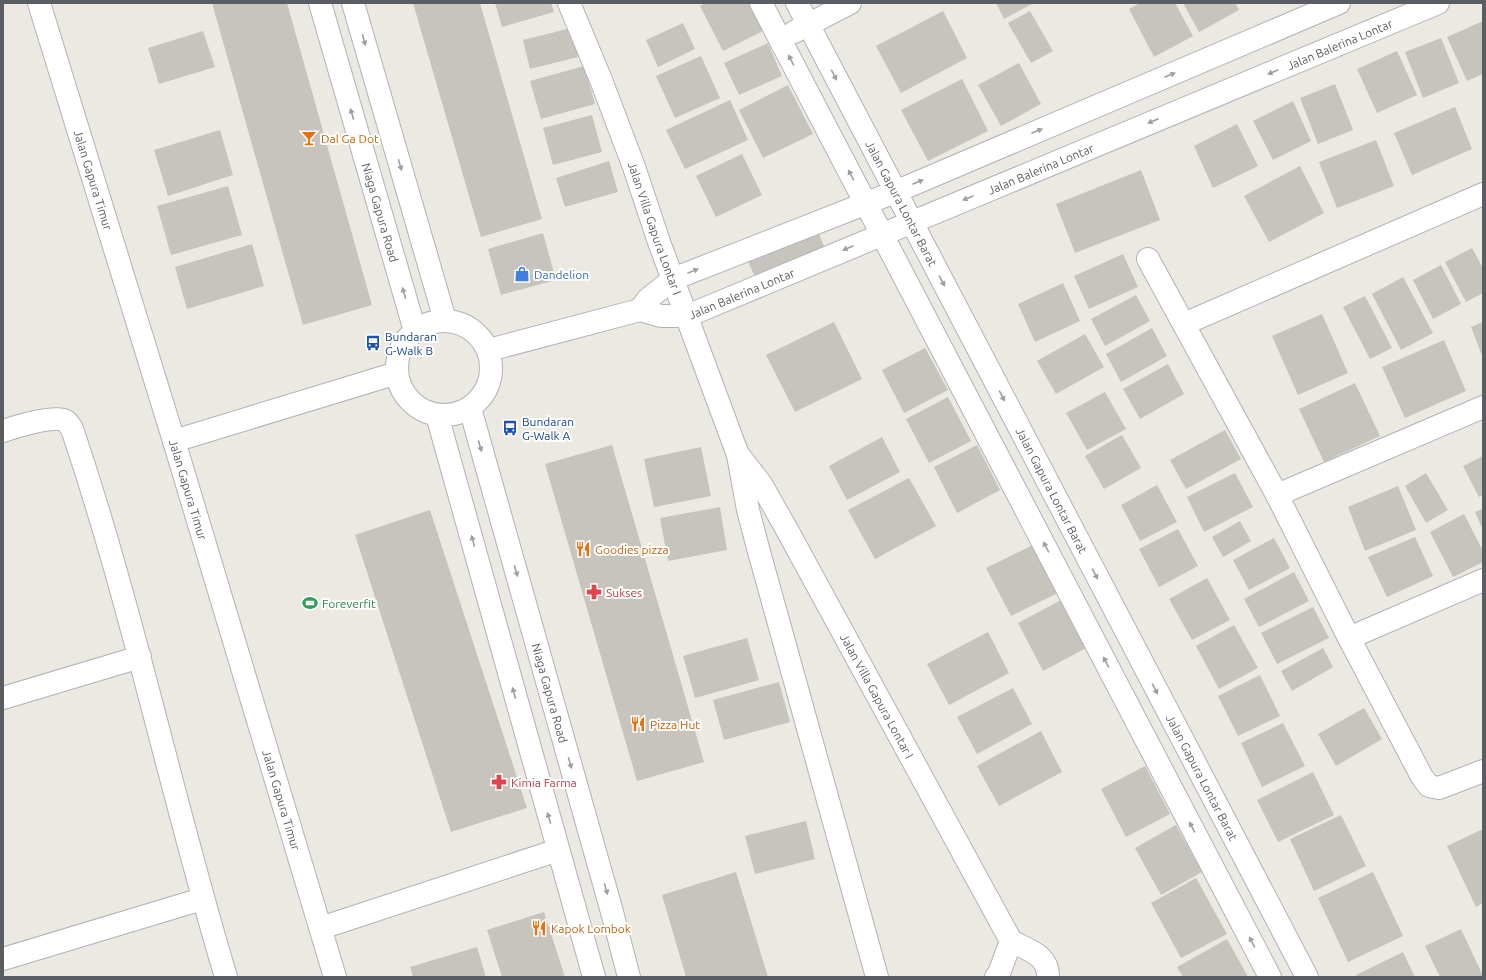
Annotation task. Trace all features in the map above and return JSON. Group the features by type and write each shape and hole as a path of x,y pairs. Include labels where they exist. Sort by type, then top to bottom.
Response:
{"street":[{"name":"Jalan Gapura Timur","path":"39,3 174,441 335,977"},
{"name":"Niaga Gapura Road","path":"320,3 415,331"},
{"path":"353,3 445,320"},
{"name":"Jalan Villa Gapura Lontar I","path":"569,3 629,153 673,279 738,455 748,510 758,548 877,977"},
{"path":"761,3 1270,977"},
{"name":"Jalan Gapura Lontar Barat","path":"796,3 1307,977"},
{"path":"780,40 850,3"},
{"path":"489,350 640,310 648,299 673,279 866,202 895,192 1339,3"},
{"name":"Jalan Balerina Lontar","path":"640,310 661,316 687,316 1438,3"},
{"path":"1184,324 1483,194"},
{"path":"1148,259 1277,495 1349,638 1422,777 1429,786 1439,788 1483,771"},
{"path":"445,320 459,323 471,329 482,338 489,350 492,366 490,383 482,397 470,408 454,414 437,415 422,410 410,401 401,388 397,373 398,357 404,342 415,331 429,323 445,320"},
{"path":"174,441 397,373"},
{"path":"1277,495 1483,407"},
{"name":"Niaga Gapura Road","path":"470,408 629,977"},
{"path":"437,415 594,977"},
{"path":"3,431 25,424 60,419 67,421 72,429 96,504 140,656 202,899 226,977"},
{"name":"Jalan Villa Gapura Lontar I","path":"738,455 761,484 786,528 1011,942"},
{"path":"1349,638 1483,580"},
{"path":"3,698 140,656"},
{"path":"321,928 558,850"},
{"path":"3,959 202,899"},
{"path":"998,977 1011,942 1042,958 1048,968 1048,977"}],"building":[{"path":"212,3 287,3 372,305 303,325"},
{"path":"413,3 480,3 542,219 481,237"},
{"path":"495,3 551,3 554,12 502,27"},
{"path":"705,3 749,3 763,31 723,51 700,6"},
{"path":"996,3 1034,3 1004,19"},
{"path":"1140,3 1175,3 1193,36 1154,57 1129,9"},
{"path":"1183,3 1235,3 1239,10 1199,32"},
{"path":"943,11 967,58 901,93 876,46"},
{"path":"1030,11 1053,51 1031,63 1008,23"},
{"path":"1483,21 1483,74 1467,81 1447,37"},
{"path":"683,23 695,49 658,67 646,40"},
{"path":"571,28 578,57 530,69 523,40"},
{"path":"203,31 215,67 159,84 148,48"},
{"path":"1441,38 1459,83 1423,98 1405,52"},
{"path":"768,43 782,76 739,95 724,63"},
{"path":"1397,51 1417,95 1377,113 1357,69"},
{"path":"701,56 720,98 675,118 656,76"},
{"path":"1019,63 1041,104 1001,126 978,85"},
{"path":"584,66 595,104 541,119 530,81"},
{"path":"962,79 988,131 928,161 901,110"},
{"path":"1335,84 1353,130 1318,144 1300,98"},
{"path":"788,85 813,134 763,158 739,110"},
{"path":"730,100 748,140 685,169 666,130"},
{"path":"1293,101 1311,141 1273,160 1253,121"},
{"path":"1455,107 1472,149 1412,175 1394,133"},
{"path":"592,115 602,152 553,165 543,128"},
{"path":"1237,124 1258,166 1213,188 1194,146"},
{"path":"220,130 233,175 168,196 154,150"},
{"path":"1376,140 1394,186 1337,208 1319,162"},
{"path":"742,154 762,195 716,217 696,176"},
{"path":"609,161 618,192 565,207 556,178"},
{"path":"1300,166 1324,213 1269,242 1244,196"},
{"path":"1141,170 1160,220 1075,253 1056,204"},
{"path":"228,186 242,235 171,255 157,206"},
{"path":"818,232 827,253 757,282 748,261"},
{"path":"543,233 556,280 501,295 488,249"},
{"path":"252,244 264,286 187,309 175,267"},
{"path":"1472,248 1483,268 1483,293 1466,302 1445,262"},
{"path":"1123,254 1138,287 1089,309 1074,276"},
{"path":"1441,265 1461,304 1433,319 1413,280"},
{"path":"1403,277 1433,333 1401,350 1372,294"},
{"path":"1063,283 1080,321 1035,342 1018,304"},
{"path":"1136,295 1150,321 1105,346 1091,319"},
{"path":"1365,296 1392,348 1370,359 1343,307"},
{"path":"1322,314 1348,373 1298,395 1272,336"},
{"path":"834,322 862,379 795,412 766,355"},
{"path":"1483,322 1483,358 1471,327"},
{"path":"1152,328 1167,356 1121,382 1106,354"},
{"path":"1085,334 1104,367 1056,394 1037,361"},
{"path":"1444,340 1466,391 1405,418 1382,367"},
{"path":"925,348 948,390 904,413 882,370"},
{"path":"1168,364 1184,394 1140,419 1123,389"},
{"path":"1355,383 1380,436 1324,462 1299,409"},
{"path":"1105,392 1126,429 1087,450 1066,413"},
{"path":"948,397 971,441 929,463 906,419"},
{"path":"1225,430 1241,459 1186,489 1170,460"},
{"path":"1122,435 1141,468 1104,489 1085,456"},
{"path":"882,437 900,472 847,500 829,466"},
{"path":"612,445 704,762 637,781 545,464"},
{"path":"977,445 1000,490 957,513 934,467"},
{"path":"701,447 711,496 654,507 644,459"},
{"path":"1483,456 1483,495 1479,497 1463,466"},
{"path":"1235,473 1253,507 1204,532 1187,497"},
{"path":"1426,473 1448,510 1426,523 1405,486"},
{"path":"909,478 936,526 875,559 848,510"},
{"path":"1157,485 1177,522 1140,541 1121,505"},
{"path":"1398,486 1416,530 1365,551 1348,507"},
{"path":"720,507 727,550 668,561 660,518"},
{"path":"1483,509 1483,530 1475,512"},
{"path":"430,510 527,808 451,832 355,535"},
{"path":"1464,514 1483,551 1483,562 1453,577 1430,532"},
{"path":"1240,521 1251,541 1223,557 1212,537"},
{"path":"1178,529 1198,566 1159,587 1139,549"},
{"path":"1415,537 1433,576 1387,597 1368,557"},
{"path":"1274,538 1290,568 1249,590 1233,560"},
{"path":"1035,544 1060,592 1011,616 986,568"},
{"path":"1294,572 1309,601 1259,627 1244,599"},
{"path":"1207,578 1230,620 1192,640 1169,599"},
{"path":"1063,599 1088,647 1043,671 1018,623"},
{"path":"1313,607 1329,638 1277,664 1261,633"},
{"path":"1234,625 1258,668 1219,689 1196,646"},
{"path":"988,632 1009,673 949,705 927,664"},
{"path":"747,638 759,680 695,698 683,656"},
{"path":"1323,648 1333,667 1292,691 1281,671"},
{"path":"1260,675 1280,716 1238,736 1218,696"},
{"path":"779,682 790,722 724,740 713,700"},
{"path":"1013,688 1032,724 977,754 957,717"},
{"path":"1364,708 1382,739 1336,766 1318,734"},
{"path":"1283,723 1305,766 1262,787 1241,743"},
{"path":"1041,731 1062,772 999,806 977,766"},
{"path":"1145,766 1170,814 1126,837 1101,789"},
{"path":"1313,772 1334,815 1278,842 1257,800"},
{"path":"1341,815 1366,866 1314,891 1290,839"},
{"path":"806,821 815,859 755,874 745,836"},
{"path":"1176,825 1202,872 1161,895 1135,848"},
{"path":"1483,829 1483,903 1476,907 1447,846"},
{"path":"736,872 768,977 686,977 662,895"},
{"path":"1373,872 1403,936 1348,962 1318,898"},
{"path":"1196,878 1227,934 1181,958 1151,903"},
{"path":"544,912 565,977 502,977 487,930"},
{"path":"1461,929 1483,977 1440,977 1425,946"},
{"path":"1227,939 1248,977 1183,977 1177,967"},
{"path":"477,947 486,977 413,977 410,967"},
{"path":"1403,952 1415,977 1357,977 1356,975"}],"place":[{"name":"Dal Ga Dot","path":"309,138"},
{"name":"Dandelion","path":"522,274"},
{"name":"Bundaran G-Walk B","path":"373,343"},
{"name":"Bundaran G-Walk A","path":"510,428"},
{"name":"Goodies pizza","path":"583,549"},
{"name":"Sukses","path":"594,592"},
{"name":"Foreverfit","path":"310,603"},
{"name":"Pizza Hut","path":"638,724"},
{"name":"Kimia Farma","path":"499,782"},
{"name":"Kapok Lombok","path":"539,928"}]}
